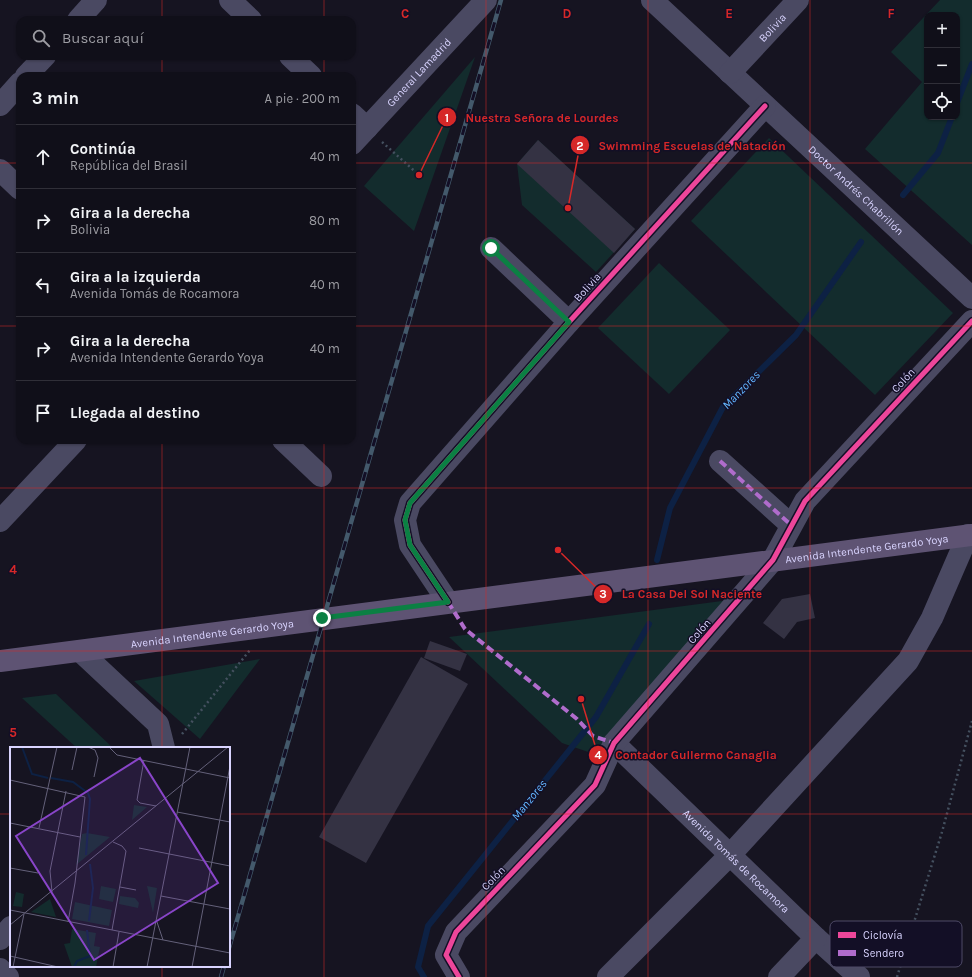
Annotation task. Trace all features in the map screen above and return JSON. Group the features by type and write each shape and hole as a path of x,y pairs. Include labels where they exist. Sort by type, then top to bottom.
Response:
{"main road":[{"name":"Avenida Intendente Gerardo Yoya","path":"0,661 970,535"}],"street":[{"path":"82,16 96,0"},
{"path":"230,0 248,16"},
{"name":"Doctor Andrés Chabrillón","path":"652,0 972,298"},
{"name":"Bolivia","path":"730,73 798,0"},
{"name":"General Lamadrid","path":"356,132 360,121 482,3"},
{"path":"30,72 41,60"},
{"path":"294,60 308,72"},
{"path":"0,105 16,87"},
{"name":"Bolivia","path":"448,602 410,545 405,520 410,503 569,322 765,106"},
{"path":"0,170 16,185"},
{"path":"491,248 569,322"},
{"name":"Colón","path":"459,977 446,955 456,932 595,785 614,743 773,560 805,501 972,321"},
{"path":"0,521 72,444"},
{"path":"287,444 321,476"},
{"path":"720,461 792,526"},
{"path":"608,977 730,855 908,661 932,618 970,535"},
{"path":"80,651 158,724 172,742"},
{"name":"Avenida Tomás de Rocamora","path":"614,743 830,951"},
{"path":"0,939 10,928"},
{"path":"779,977 816,938"},
{"name":"Avenida Tomás de Rocamora","path":"848,967 859,977"},
{"path":"0,969 8,977"}],"path":[{"path":"360,121 419,175"},
{"path":"172,742 270,625"},
{"path":"914,921 942,832 972,721"},
{"path":"897,977 900,967"}],"green space":[{"path":"940,0 972,0 972,245 865,149 922,82 891,52 924,17 924,120 960,120 960,12 929,12"},
{"path":"475,57 414,231 364,186"},
{"path":"769,138 953,313 875,395 691,221"},
{"path":"538,140 635,229 596,272 522,205 517,164"},
{"path":"659,263 730,330 669,394 598,328"},
{"path":"737,599 597,755 562,743 449,637"},
{"path":"260,659 200,739 134,681"},
{"path":"56,694 112,747 76,747 22,698"}],"building":[{"path":"538,140 635,229 614,253 517,164"},
{"path":"810,594 815,618 797,622 784,639 763,623 782,599"},
{"path":"430,641 467,654 460,671 424,658"},
{"path":"421,657 468,684 366,863 319,837"}],"waterway":[{"name":"Manzores","path":"960,95 972,64"},
{"name":"Manzores","path":"903,195 938,153 951,120"},
{"name":"Manzores","path":"657,560 670,508 723,407 796,335 861,242"},
{"name":"Manzores","path":"424,977 418,967 428,926 596,717 649,624"}],"railway":[{"path":"230,945 501,0"},
{"path":"221,977 224,967"}],"marked path":[{"path":"720,461 791,525"},
{"path":"448,602 465,629 577,719 593,736 614,743"}],"cycle path":[{"path":"448,602 410,545 405,520 410,503 569,322 765,106"},
{"path":"459,977 446,955 456,932 595,785 614,743 773,560 805,501 972,321"}],"place":[{"name":"Nuestra Señora de Lourdes","path":"419,175"},
{"name":"Swimming Escuelas de Natación","path":"568,208"},
{"name":"La Casa Del Sol Naciente","path":"558,550"},
{"name":"Contador Gullermo Canaglia","path":"581,699"}],"route":[{"path":"322,618 448,602 410,545 405,520 410,503 569,322 491,248"}]}
